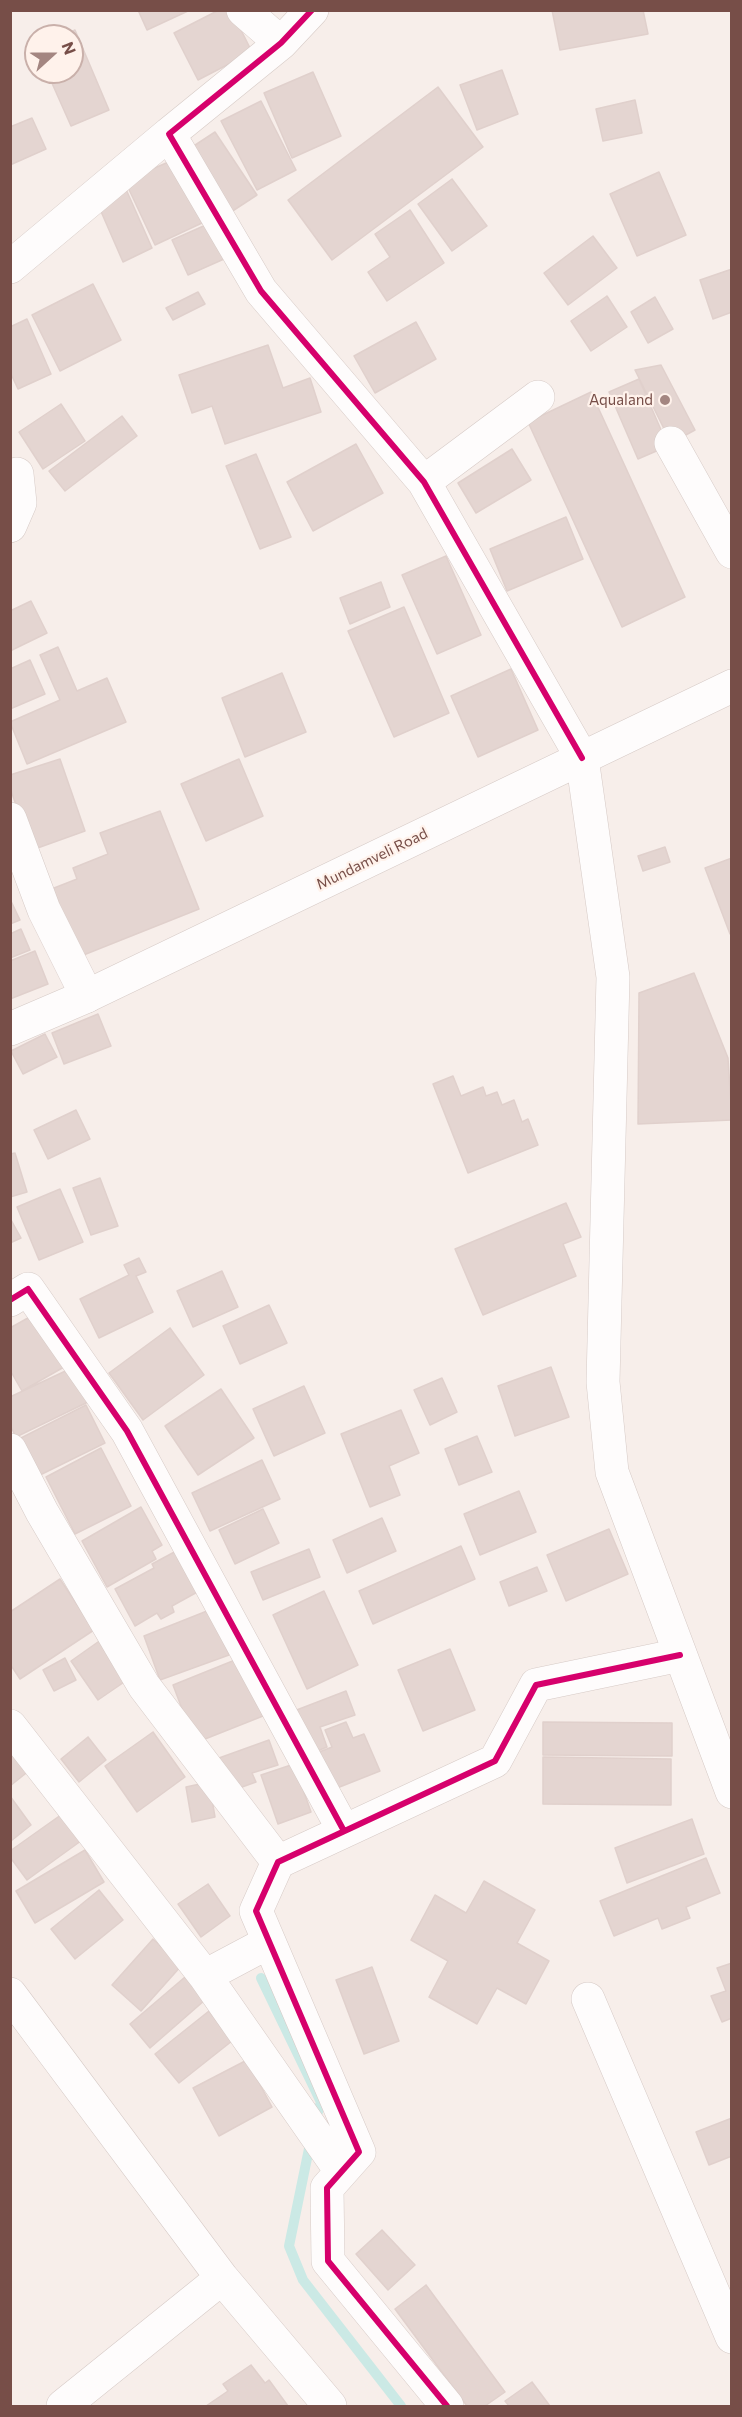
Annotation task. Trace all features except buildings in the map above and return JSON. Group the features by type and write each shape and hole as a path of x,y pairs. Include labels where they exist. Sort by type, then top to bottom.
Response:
{"street":[{"path":"243,10 281,44"},
{"path":"10,267 281,44 312,10"},
{"path":"169,134 261,291 424,482 582,758 613,977 603,1382 612,1472 732,1792"},
{"path":"424,482 538,397"},
{"path":"671,443 732,552"},
{"path":"10,526 20,503 13,472"},
{"name":"Mundamveli Road","path":"10,1029 87,996 732,686"},
{"path":"10,819 44,910 87,996"},
{"path":"10,1300 28,1289 127,1431 344,1831"},
{"path":"10,1450 42,1512 144,1686 278,1862"},
{"path":"447,2406 328,2261 327,2188 358,2152 256,1911 278,1862 495,1761 536,1685 680,1655"},
{"path":"10,1726 206,1976 342,2171"},
{"path":"206,1976 269,1942"},
{"path":"10,1994 222,2278 330,2406"},
{"path":"588,1999 732,2337"},
{"path":"63,2406 222,2278"}],"waterway":[{"path":"261,1978 321,2102 315,2121"},
{"path":"311,2139 289,2246 303,2280 401,2406"}],"cycle path":[{"path":"312,10 281,43 169,134 261,291 424,482 582,758"},
{"path":"10,1300 28,1289 127,1431 344,1831"},
{"path":"447,2406 328,2261 327,2188 359,2152 256,1911 278,1862 495,1761 536,1685 680,1655"}],"place":[{"name":"Aqualand","path":"665,400"}]}
